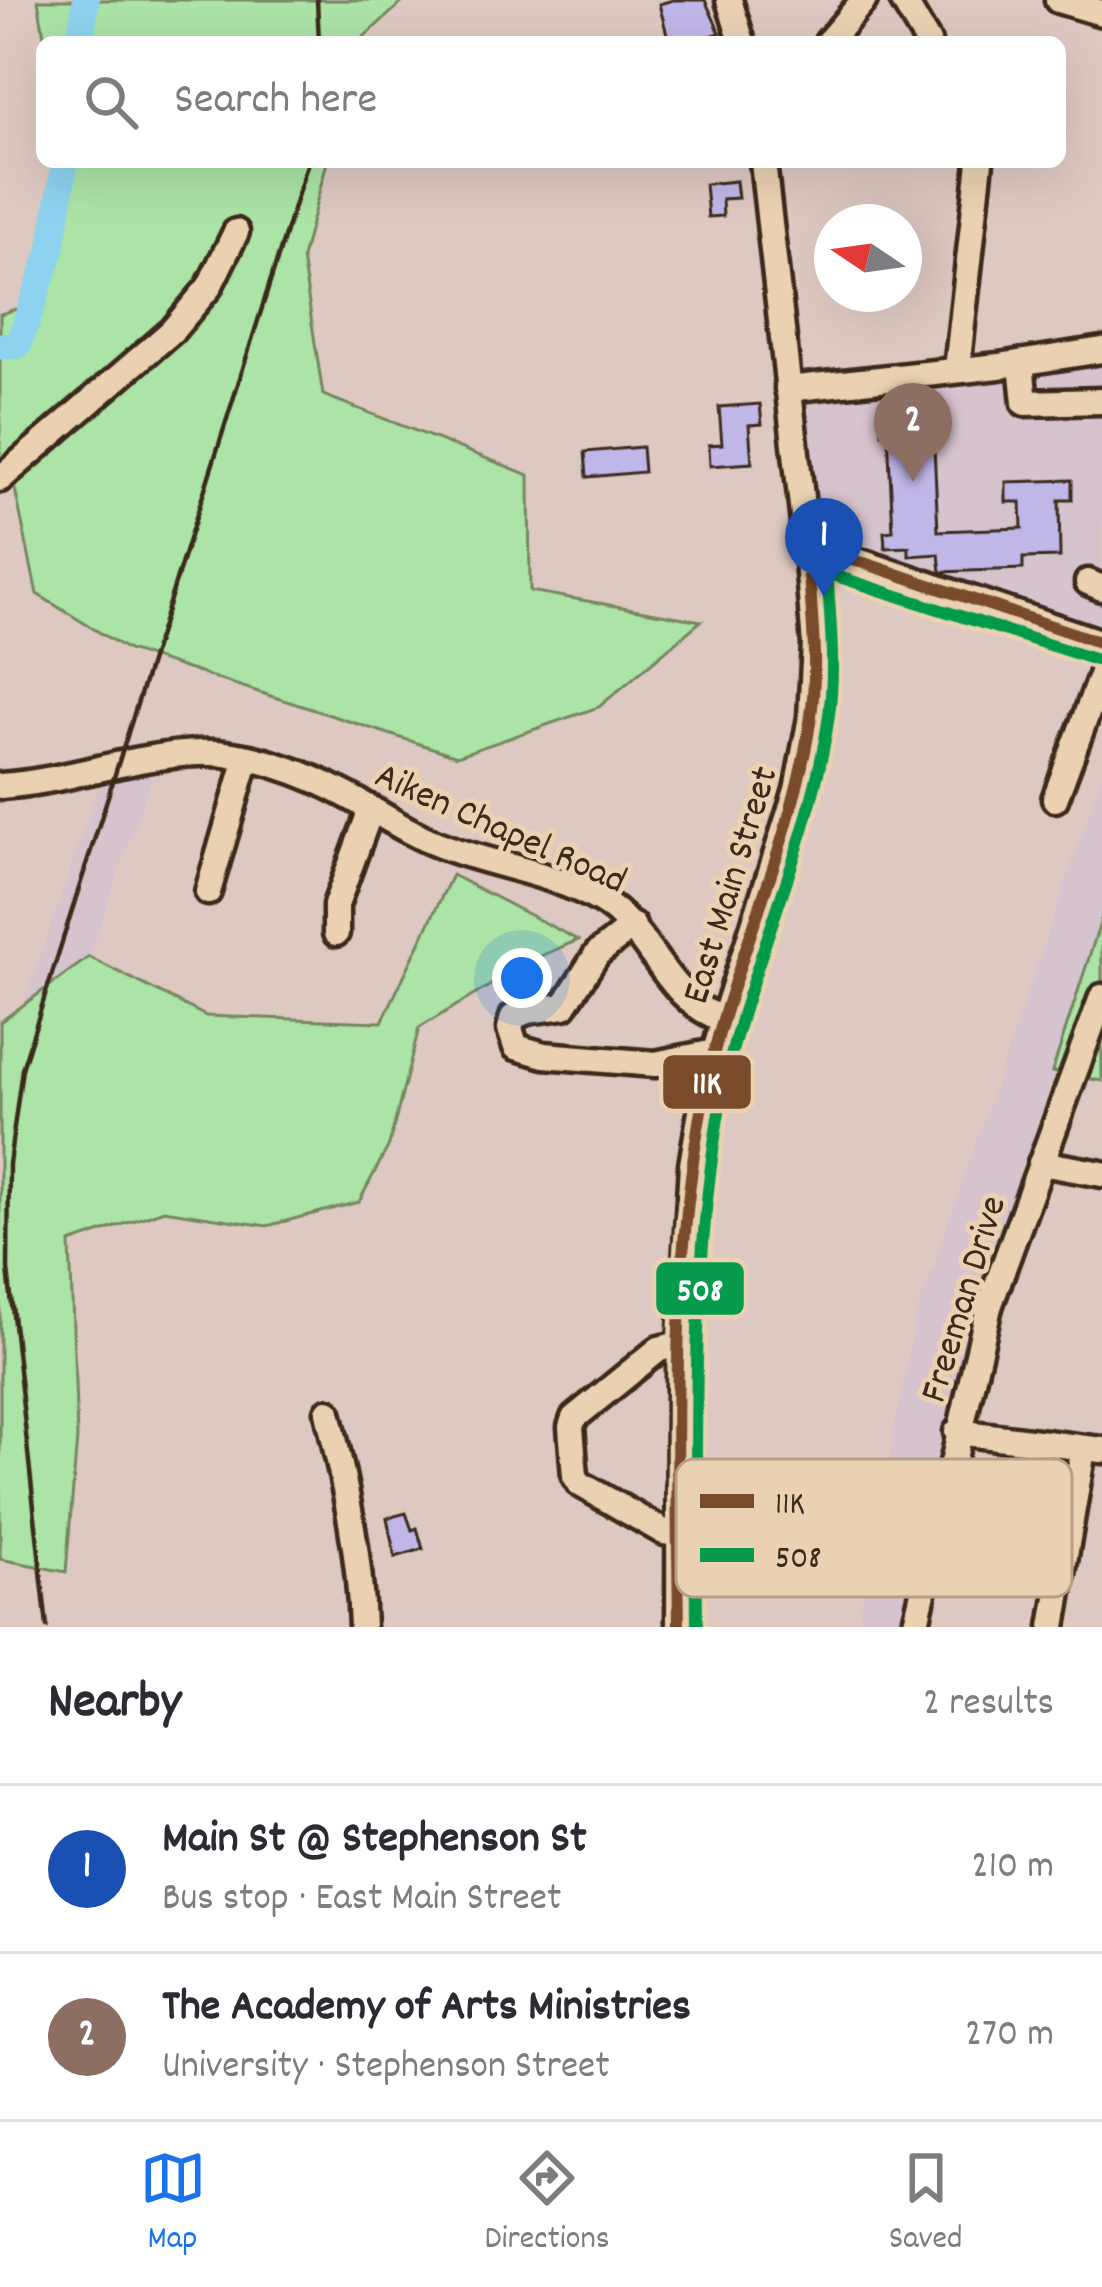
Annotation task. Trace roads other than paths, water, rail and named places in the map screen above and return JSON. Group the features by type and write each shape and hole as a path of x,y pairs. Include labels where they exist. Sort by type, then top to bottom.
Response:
{"street":[{"path":"729,0 740,36"},
{"path":"833,36 865,0"},
{"path":"903,0 924,36"},
{"path":"1058,0 1102,13"},
{"name":"East Main Street","path":"679,1459 680,1343 692,1165 724,1018 796,790 808,734 814,644 764,168"},
{"path":"957,369 979,168"},
{"path":"0,479 172,331 209,287 236,232"},
{"path":"788,389 1102,350"},
{"path":"1021,363 1025,403 1102,401"},
{"path":"807,550 864,563 1102,643"},
{"path":"1054,799 1102,673"},
{"name":"Aiken Chapel Road","path":"0,786 196,753 247,758 341,792 441,846 585,893 633,926 689,1002 703,1013 724,1018"},
{"path":"208,892 247,758"},
{"path":"336,933 336,905 371,808"},
{"path":"633,926 597,954 564,1006 527,1011 514,1018 510,1029 516,1047 526,1052 655,1064 715,1052"},
{"name":"Freeman Drive","path":"951,1459 988,1306 1102,997"},
{"path":"1040,1163 1102,1174"},
{"path":"676,1534 664,1532 580,1484 575,1476 571,1427 581,1409 658,1349 680,1343"},
{"path":"328,1412 361,1570 362,1627"},
{"path":"957,1432 1092,1450 1072,1541"},
{"name":"Freeman Drive","path":"915,1627 921,1597"},
{"path":"1053,1627 1060,1597"}],"waterway":[{"path":"81,36 86,0"},
{"path":"0,346 18,345 51,251 64,168"}],"railway":[{"path":"317,0 319,36"},
{"path":"47,1627 8,1269 9,1164 22,1069 306,168"}],"place":[{"name":"The Academy of Arts Ministries","path":"913,482"},
{"name":"Main St @ Stephenson St","path":"824,597"}]}
